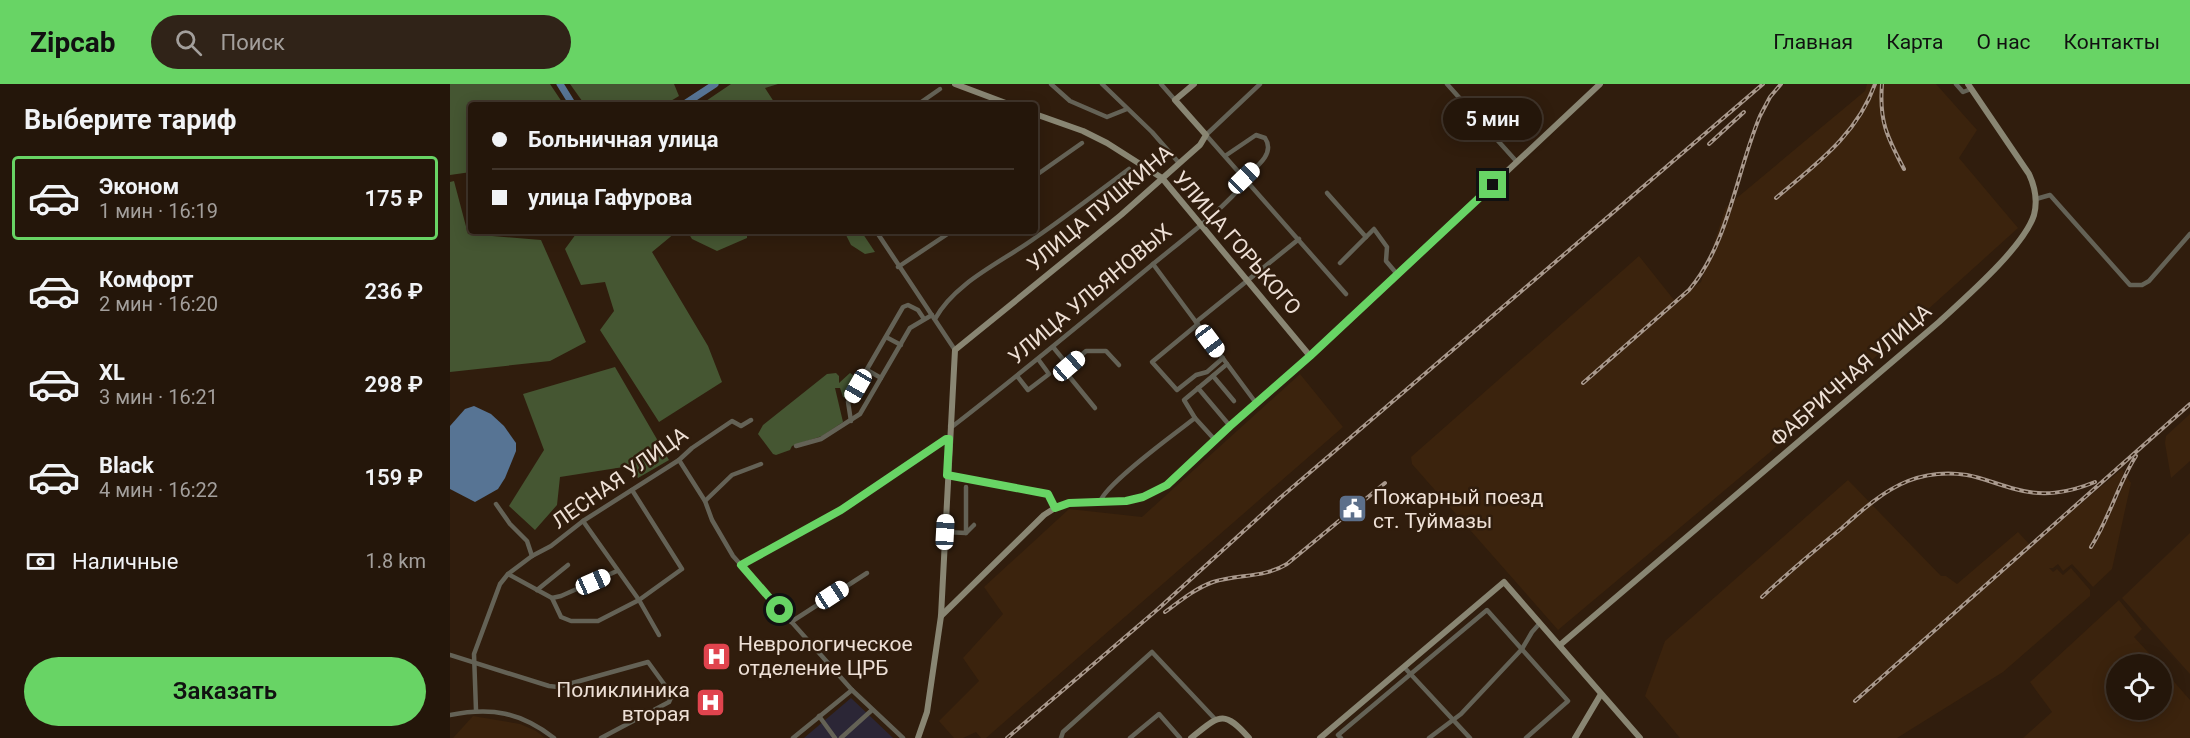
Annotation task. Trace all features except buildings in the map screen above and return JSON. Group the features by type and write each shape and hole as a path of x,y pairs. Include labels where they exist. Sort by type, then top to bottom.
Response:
{"main road":[{"path":"955,84 1003,102"},
{"path":"1194,84 1175,100 1206,135"},
{"path":"941,616 1044,515 1055,508 1069,503 1126,501 1143,497 1167,485 1310,356 1600,84"},
{"path":"1969,87 2029,174 2034,185 2036,199"},
{"name":"УЛИЦА ГОРЬКОГО","path":"1038,115 1083,131 1107,143 1162,178 1310,356"},
{"name":"УЛИЦА ПУШКИНА","path":"955,350 1104,229 1200,145 1206,135"},
{"name":"ФАБРИЧНАЯ УЛИЦА","path":"1560,645 1873,379 1982,282 2024,233 2034,214 2036,199"},
{"path":"918,738 927,712 941,616 955,350"},
{"path":"1320,738 1504,582 1640,738"},
{"path":"1575,738 1601,694"},
{"path":"1191,738 1215,719 1227,718 1236,723 1249,738"}],"street":[{"path":"1051,84 1070,100 1107,117 1127,109"},
{"path":"1102,84 1152,132 1179,163"},
{"path":"1161,84 1175,100"},
{"name":"УЛИЦА ПУШКИНА","path":"1206,135 1260,84"},
{"path":"1447,84 1517,162"},
{"path":"1956,84 1963,92 1969,87"},
{"path":"921,102 940,89"},
{"path":"1206,135 1346,294"},
{"name":"УЛИЦА УЛЬЯНОВЫХ","path":"950,426 1017,376 1200,225 1237,192 1266,155 1269,147 1264,138 1256,135 1225,156"},
{"path":"1038,174 1082,143"},
{"path":"796,446 821,439 860,414 910,328 924,319 934,317 971,282 1129,169"},
{"path":"1327,193 1366,237"},
{"path":"2036,199 2050,195 2130,285 2142,285 2149,281 2190,234"},
{"path":"1340,262 1374,229 1387,247 1386,261 1397,274"},
{"path":"878,234 934,317 951,348 955,350"},
{"path":"898,267 948,234"},
{"path":"1223,358 1177,390 1152,362 1299,239"},
{"path":"1153,264 1256,403"},
{"path":"851,421 848,402 903,307 908,304 918,310 924,319"},
{"path":"886,337 901,345"},
{"path":"1053,347 1071,369 1068,375 1095,408"},
{"path":"1069,366 1086,351 1106,351 1119,365"},
{"path":"1017,376 1028,390 1049,374 1038,359"},
{"path":"1215,440 1184,400 1227,364"},
{"path":"867,370 881,378"},
{"path":"1213,376 1234,401"},
{"path":"1198,388 1230,426"},
{"path":"1100,502 1101,496 1128,472 1196,417"},
{"name":"ЛЕСНАЯ УЛИЦА","path":"508,574 532,556 551,546 583,520 679,460 692,448 732,421 741,426 751,420"},
{"path":"741,565 841,510 949,439"},
{"path":"679,460 705,501 712,520 733,556 852,690 903,738"},
{"path":"705,501 732,475 761,465"},
{"path":"947,475 1048,494 1055,508"},
{"path":"966,487 966,532"},
{"path":"476,710 474,654 500,584 508,574 552,598 561,617 571,621 598,621 639,600 681,569 632,490"},
{"path":"496,504 510,524 527,541 532,556"},
{"path":"583,520 639,600 659,635"},
{"path":"945,532 966,532 974,525"},
{"path":"537,590 568,565"},
{"path":"552,598 618,572"},
{"path":"791,622 867,573"},
{"path":"1341,738 1338,735 1487,610 1568,701 1526,738"},
{"path":"1429,738 1461,714 1522,649 1540,623"},
{"path":"1061,738 1063,732 1152,652 1215,719"},
{"path":"450,655 558,687 648,662 672,695 669,702 601,738"},
{"path":"1404,667 1470,738"},
{"path":"793,738 852,690"},
{"path":"450,715 476,710 515,716 535,724 554,738"},
{"path":"841,738 872,710"},
{"path":"1130,738 1159,714 1180,738"},
{"path":"819,716 835,738"}],"shaded area":[{"path":"1867,84 1936,84 1977,130 1959,158 2018,228 1769,453 1558,630 1412,464 1411,457 1639,256 1674,300 1701,282 1726,207 1865,91"},
{"path":"1300,374 1343,427 986,738 981,738 976,732 963,738 954,738 939,721 979,681 963,658 1003,614 984,587 1069,509 1142,517"},
{"path":"2190,414 2190,461 2171,478 2165,443 2166,436"},
{"path":"2122,469 2124,472 2114,499 2116,502 2127,477 2131,483 2112,569 2093,587 2072,564 2063,571 2058,564 2049,568 2053,572 2057,569 2063,575 2071,568 2090,590 2090,596 2003,672 1897,738 1680,738 1645,696 1665,641 1848,480 1941,576 1946,576 1957,584 2018,532 2031,546"},
{"path":"2190,533 2190,674 2122,598"},
{"path":"2119,600 2142,629 2134,637 2150,654 2106,654 2106,720 2172,720 2172,679 2190,700 2190,738 2023,738 2052,712 2030,682"},
{"path":"851,698 893,738 804,738"},
{"path":"473,716 520,724 545,738 453,738"}],"green space":[{"path":"450,84 550,84 562,102 468,102 468,172 450,175"},
{"path":"570,84 674,84 679,96 669,102 583,102"},
{"path":"731,84 778,84 765,88 774,102 704,102"},
{"path":"454,181 468,234 541,240 586,342 550,361 450,372 450,182"},
{"path":"576,234 674,234 652,252 708,346 722,382 659,422 600,330 614,311 605,282 581,285 565,249"},
{"path":"689,234 747,234 747,238 717,251 692,239"},
{"path":"846,234 863,234 875,252 865,254 851,245"},
{"path":"615,367 669,460 638,478 630,466 560,477 557,505 535,530 509,506 544,450 523,394"},
{"path":"836,373 839,376 839,383 850,373 859,379 847,399 843,397 840,388 835,388 843,422 822,436 792,446 790,450 773,454 758,434 763,425 827,374"}],"water":[{"path":"474,406 491,414 504,426 516,443 516,451 498,489 475,502 450,489 450,426 465,409"}],"waterway":[{"path":"560,84 571,102"},
{"path":"688,102 715,84"}],"railway":[{"path":"1007,738 1158,609 1280,498 1763,84"},
{"path":"1583,383 1689,290 1703,271 1723,229 1760,116 1770,97 1781,84"},
{"path":"1776,198 1846,134 1858,119 1875,84"},
{"path":"1882,84 1881,97 1885,128 1904,169"},
{"path":"1709,144 1744,112"},
{"path":"1855,701 2190,404"},
{"path":"2091,547 2136,456"},
{"path":"1762,597 1865,508 1890,490 1908,481 1930,475 1960,474 2036,493 2065,491 2095,482"},
{"path":"1165,612 1194,591 1213,582 1269,572 1287,564 1385,483"}],"place":[{"name":"Пожарный поезд ст. Туймазы","path":"1352,509"},
{"name":"Неврологическое отделение ЦРБ","path":"717,656"},
{"name":"Поликлиника вторая","path":"711,702"}],"route":[{"path":"780,610 741,565 841,510 946,439 949,439 947,475 1048,494 1055,508 1069,503 1126,501 1143,497 1167,485 1310,356 1493,185"}]}
